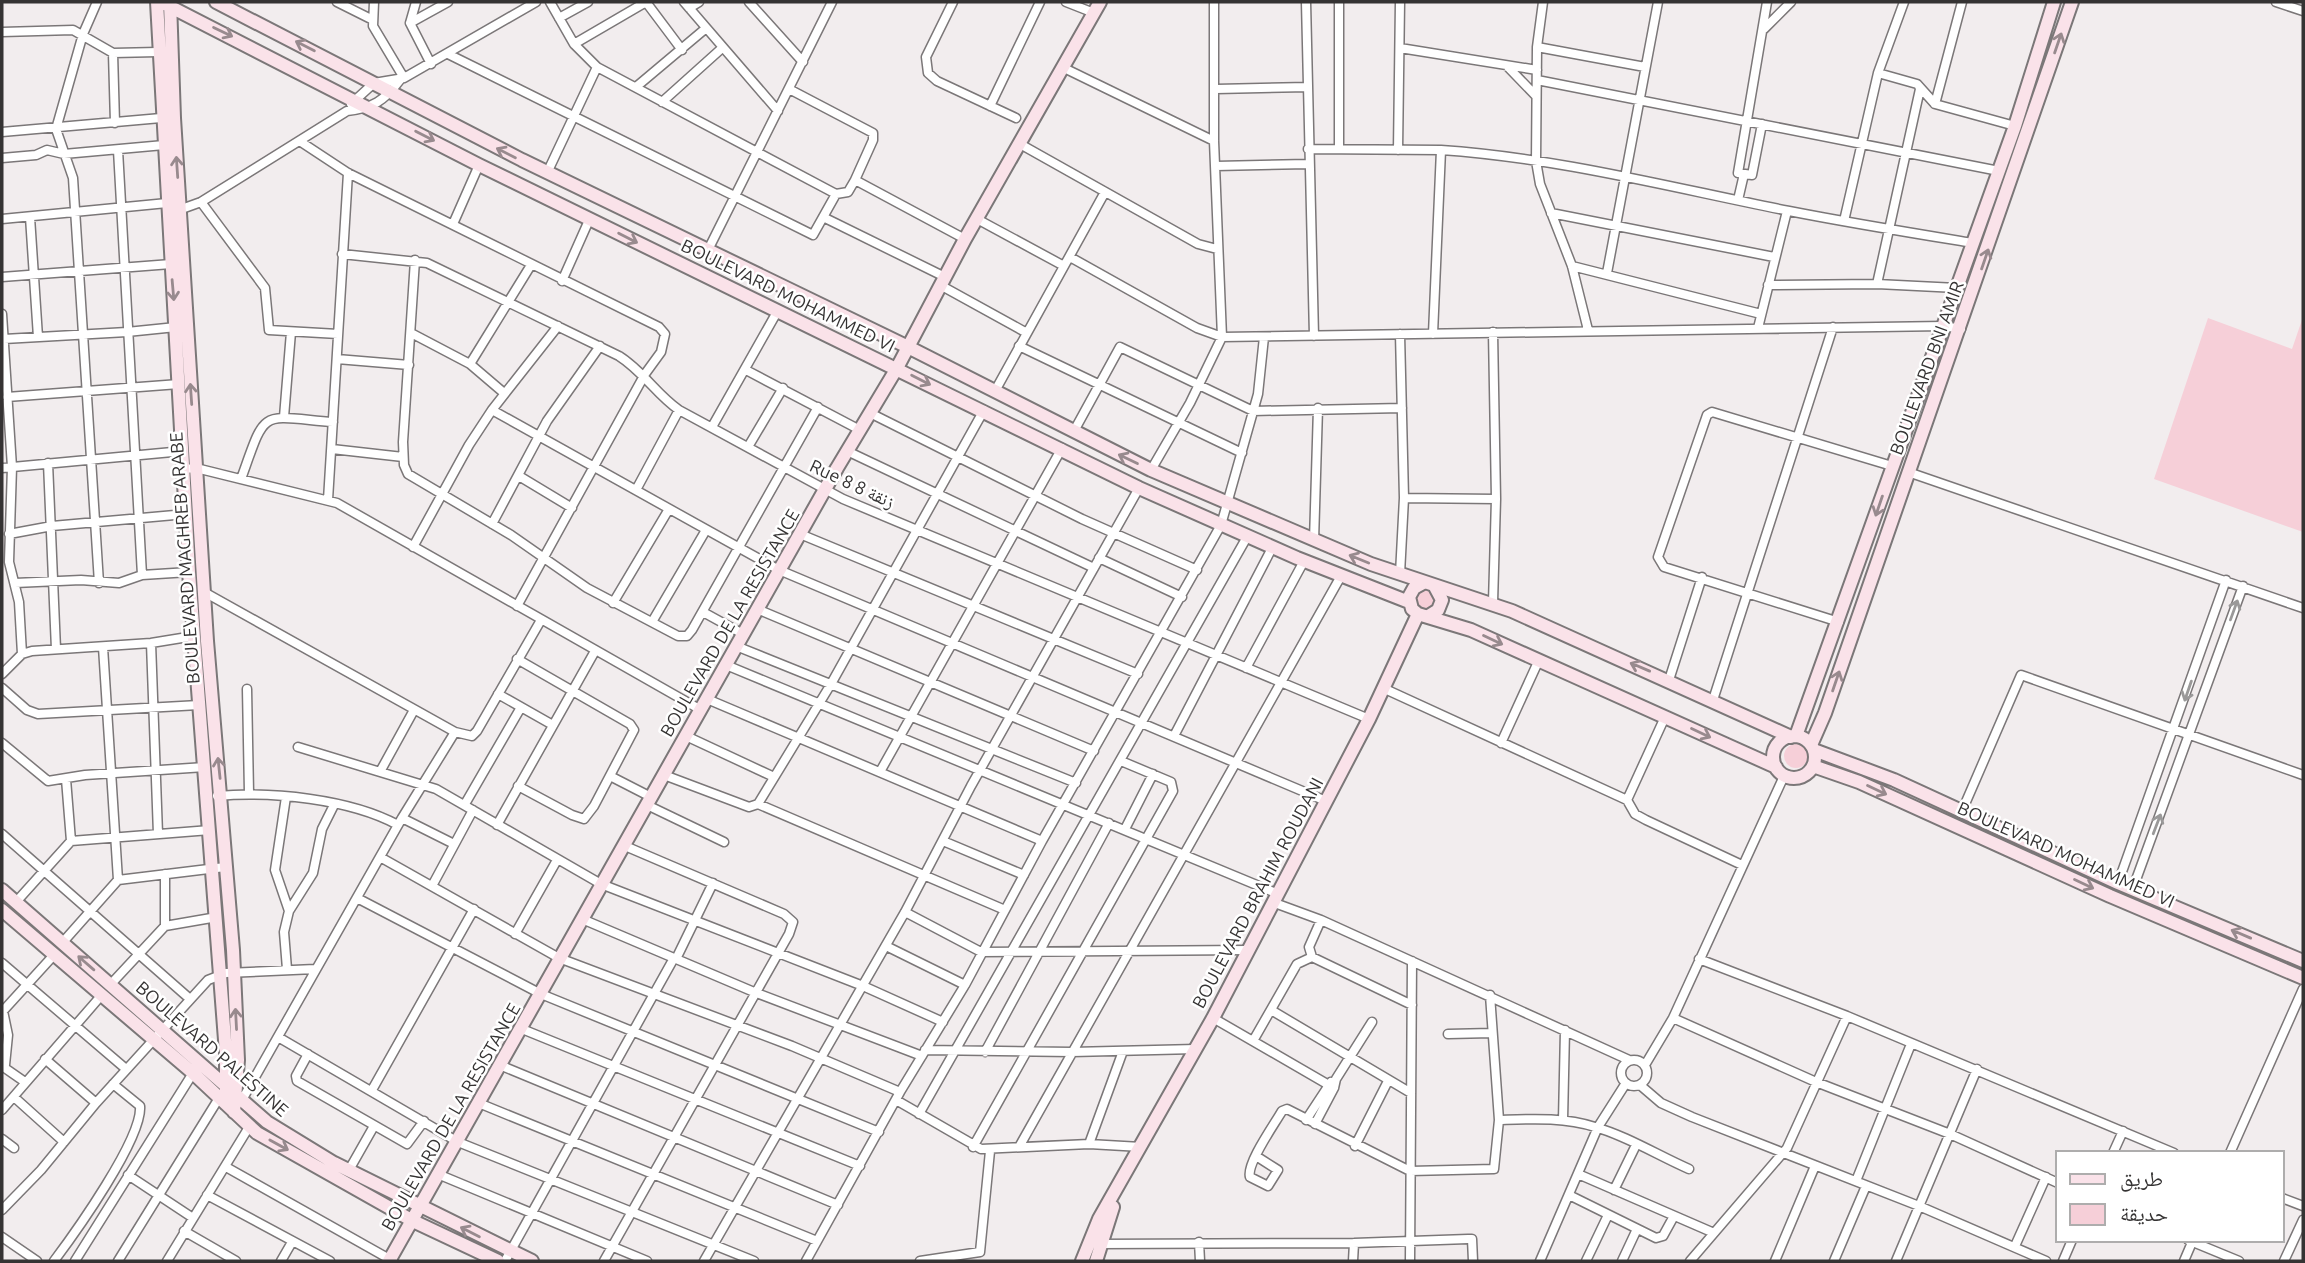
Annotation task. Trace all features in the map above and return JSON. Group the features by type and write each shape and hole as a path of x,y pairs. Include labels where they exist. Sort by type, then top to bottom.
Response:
{"main road":[{"name":"BOULEVARD MOHAMMED VI","path":"216,2 547,173 908,347 1151,470 1314,541 1429,585 1493,603 1793,736"},
{"name":"BOULEVARD BNI AMIR","path":"1793,736 1839,622 1892,466 2015,127 2054,2"},
{"name":"BOULEVARD BNI AMIR","path":"1812,747 1961,329 2072,2"},
{"name":"BOULEVARD MOHAMMED VI","path":"165,3 350,105 370,108 479,165 1139,488 1272,548 1409,602"},
{"name":"BOULEVARD MAGHREB ARABE","path":"165,3 158,52 161,118 172,209 171,264 183,451 190,468 186,514 189,572 222,795 217,917 227,974"},
{"name":"BOULEVARD MAGHREB ARABE","path":"165,3 172,209 190,468 204,592 199,640 199,705 210,830 219,868 227,974 231,1099"},
{"name":"BOULEVARD DE LA RESISTANCE","path":"391,1261 481,1104 559,958 847,451 897,368 976,219 1097,7"},
{"path":"1424,615 1438,610 1442,600 1429,585 1414,588 1409,602 1424,615 1471,630 1780,771 1801,777 1813,766 1812,747 1793,736 1781,741 1774,751 1780,771"},
{"name":"BOULEVARD BRAHIM ROUDANI","path":"1082,1261 1094,1243 1121,1184 1213,1018 1424,615"},
{"name":"BOULEVARD MOHAMMED VI","path":"1812,747 1894,780 2118,883 2303,961"},
{"name":"BOULEVARD MOHAMMED VI","path":"1813,766 1859,782 2110,897 2303,978"},
{"name":"BOULEVARD PALESTINE","path":"2,890 110,985 193,1073 283,1133 349,1170 422,1207 508,1256 532,1261"},
{"name":"BOULEVARD PALESTINE","path":"4,915 100,997 159,1035 231,1099 249,1127 413,1221 498,1261"},
{"name":"BOULEVARD BRAHIM ROUDANI","path":"1094,1243 1096,1261"}],"street":[{"path":"97,2 83,34 55,129 72,170 99,583"},
{"path":"337,2 371,19 402,79"},
{"path":"371,19 374,2"},
{"path":"416,2 410,23 431,64"},
{"path":"410,23 448,2"},
{"path":"2,219 120,208 172,209 201,202 301,142 374,83 402,79 536,2"},
{"path":"550,2 574,44 597,67 836,194 845,195 855,180 873,140 873,132 789,89"},
{"path":"559,18 587,2"},
{"path":"574,44 646,2 682,50"},
{"path":"699,2 687,5 722,49 778,111"},
{"path":"749,2 803,62"},
{"path":"953,2 926,57 925,67 937,81 1016,118"},
{"path":"990,106 1040,2"},
{"path":"1066,2 1097,7"},
{"path":"1151,470 1178,425 1222,337 1214,141 1214,2"},
{"path":"1306,2 1314,336"},
{"path":"1339,2 1339,149"},
{"path":"1398,150 1400,2"},
{"path":"1543,2 1536,47 1536,161 1551,213 1572,267 1588,330"},
{"path":"1607,273 1658,2"},
{"path":"1762,124 1752,175 1738,173 1767,2"},
{"path":"1764,29 1791,2"},
{"path":"1844,221 1878,72 1904,2"},
{"path":"1935,104 1962,2"},
{"path":"2276,2 2303,11"},
{"path":"708,250 830,3"},
{"path":"2,32 56,29 83,34 113,53 158,52"},
{"path":"636,87 705,29"},
{"path":"1536,47 1644,67"},
{"path":"1400,48 1537,70"},
{"path":"662,102 722,49"},
{"path":"113,53 115,123"},
{"path":"448,54 813,235 836,194"},
{"path":"1507,66 1536,96"},
{"path":"547,173 597,67"},
{"path":"1064,68 1214,141"},
{"path":"1878,72 1909,80 1935,104 2015,127"},
{"path":"370,108 391,92 402,79"},
{"path":"1537,80 1999,171"},
{"path":"1216,89 1308,86"},
{"path":"1877,284 1920,89"},
{"path":"2,132 161,118"},
{"path":"301,142 348,173 663,330 664,343 517,606"},
{"path":"1020,144 1198,244 1217,248"},
{"path":"2,158 36,155 47,150 64,154 164,145"},
{"path":"1308,149 1491,153 1627,176 1787,211 1973,243"},
{"path":"118,150 142,575"},
{"path":"1433,334 1441,150"},
{"path":"1216,166 1308,164"},
{"path":"453,224 479,165"},
{"path":"328,500 348,173"},
{"path":"1738,200 1744,174"},
{"path":"855,180 965,239"},
{"path":"995,391 1105,192"},
{"path":"201,202 265,288 267,328 338,334"},
{"path":"1758,328 1787,211"},
{"path":"1551,213 1774,257"},
{"path":"30,217 38,337"},
{"path":"823,217 943,281 1027,333"},
{"path":"562,281 590,218"},
{"path":"976,219 1064,266"},
{"name":"Rue 8 8 زنقة","path":"342,254 415,260 438,267 600,346 645,374 662,397 679,410 825,491 1076,599 1370,719"},
{"path":"1070,257 1197,328 1222,337 1833,327 1944,326 1961,329"},
{"path":"415,260 403,457 408,474 492,524 612,603 684,637 690,634 703,612 818,407"},
{"path":"2,277 171,264"},
{"path":"470,364 531,265"},
{"path":"1572,267 1607,273 1760,314"},
{"path":"1768,285 1877,284 1957,288"},
{"path":"712,427 778,312"},
{"path":"2,314 7,397 5,421 12,467 5,516 9,534 5,562 15,583 22,653"},
{"path":"413,547 469,445 504,393 558,326"},
{"path":"4,339 176,327"},
{"path":"1713,700 1833,327"},
{"path":"284,417 291,332"},
{"path":"411,332 470,364 504,393"},
{"path":"1493,332 1496,499 1493,603"},
{"path":"1400,334 1404,498 1400,574"},
{"path":"806,1261 898,1096 965,985 1062,805 1222,525 1261,382 1264,337"},
{"path":"492,524 538,437 600,346"},
{"path":"1019,346 1178,425 1242,453"},
{"path":"1073,431 1120,347 1198,387 1253,411 1402,408"},
{"path":"337,359 410,365"},
{"path":"746,370 860,430"},
{"path":"7,397 179,384"},
{"path":"748,447 783,388"},
{"path":"1314,541 1318,408"},
{"path":"492,410 779,570 1326,801"},
{"path":"636,490 679,410"},
{"path":"664,775 749,807 758,804 831,684 870,608 984,410"},
{"path":"1839,622 1664,567 1658,557 1707,415 1718,411 1892,466"},
{"path":"870,413 1113,534 1197,570"},
{"path":"241,480 262,424 274,417 333,422"},
{"path":"881,771 1062,448"},
{"path":"332,449 403,457"},
{"path":"2,468 183,451"},
{"path":"847,451 1094,568"},
{"path":"48,463 56,649"},
{"path":"190,468 328,500 595,651 704,705 797,737 1042,841"},
{"path":"1909,472 2303,608"},
{"path":"519,476 572,508"},
{"path":"704,1261 886,946 980,771 1139,488"},
{"path":"1404,498 1496,499"},
{"path":"612,603 669,509"},
{"path":"9,534 52,526 186,514"},
{"path":"652,622 706,530"},
{"path":"800,534 1138,674"},
{"path":"919,1114 1013,953 1247,537"},
{"path":"1174,736 1213,655 1272,548"},
{"path":"1099,558 1182,597"},
{"path":"1246,668 1304,561"},
{"path":"15,583 80,580 119,583 142,575 189,572"},
{"path":"1019,1147 1341,576"},
{"path":"1669,680 1702,578"},
{"path":"2118,883 2226,580"},
{"path":"2133,888 2243,586"},
{"path":"204,592 455,732 474,734 541,620"},
{"path":"757,609 1094,751"},
{"path":"703,612 743,634"},
{"path":"2,674 22,653 199,640"},
{"path":"151,643 158,834"},
{"path":"736,646 1076,783"},
{"path":"103,647 118,880"},
{"path":"497,825 551,724 595,651"},
{"path":"517,659 633,727 632,737 584,818 572,815 519,786"},
{"path":"1501,743 1538,662"},
{"path":"726,664 1062,805 1185,853 1321,920 1629,1060 1641,1061 1645,1065 1647,1076 1640,1085"},
{"path":"2197,665 2212,670"},
{"path":"1962,811 2021,675 2303,775"},
{"path":"2,688 27,710 38,714 199,705"},
{"path":"247,689 249,793"},
{"path":"1385,689 1627,800 1635,814 1742,865"},
{"path":"498,694 520,709 551,724"},
{"path":"465,804 520,709"},
{"path":"381,770 414,710"},
{"path":"1627,800 1665,717"},
{"path":"118,1261 159,1196 278,1037 400,822 455,732"},
{"path":"686,736 774,777"},
{"path":"2,743 48,781 112,773 205,767"},
{"path":"298,747 423,784 465,804 601,884 863,986 943,1022"},
{"path":"973,1147 1174,788 1171,782 1121,761"},
{"path":"1645,1065 1673,1018 1742,865 1780,771"},
{"path":"1125,829 1153,774"},
{"path":"610,776 724,842"},
{"path":"66,779 71,841"},
{"path":"207,797 249,793 334,805 400,822 454,844"},
{"path":"286,797 275,870 289,911"},
{"path":"758,804 1005,910"},
{"path":"287,969 284,932 289,911 313,873 322,829 334,805"},
{"path":"432,886 473,810"},
{"path":"985,1052 1109,823"},
{"path":"16,902 71,841 210,830"},
{"path":"2,834 43,873 190,999"},
{"path":"943,841 1024,875"},
{"path":"604,1261 791,930 792,919 625,846"},
{"path":"380,857 559,958 822,1058 898,1096 919,1114 973,1147 990,1151 1089,1144 1142,1147"},
{"path":"515,934 557,860"},
{"path":"63,943 118,880 219,868"},
{"path":"165,874 165,926"},
{"path":"508,1256 611,1066 675,959 713,883"},
{"path":"357,898 541,994 800,1097 879,1132"},
{"path":"372,1090 474,909"},
{"path":"905,912 981,952 1037,954 1248,950"},
{"path":"110,985 165,926 217,917"},
{"path":"582,919 754,992 924,1053 1196,1049"},
{"path":"1321,920 1309,947 1312,957 1412,1005"},
{"path":"886,946 965,985"},
{"path":"25,1082 3,1065 8,1035 2,1011 53,956"},
{"path":"1253,1041 1297,964 1312,957"},
{"path":"1699,959 1977,1069 2169,1151"},
{"path":"1410,1261 1412,961"},
{"path":"2,962 126,1069"},
{"path":"2,1210 208,980 227,974 315,969"},
{"path":"2231,1151 2303,989"},
{"path":"1256,1156 1284,1109 1410,1171 1494,1169 1499,1120 1490,995"},
{"path":"2,1110 100,997"},
{"path":"1271,1010 1411,1093"},
{"path":"1690,1261 1791,1140 1847,1016"},
{"path":"1213,1018 1332,1084"},
{"path":"1673,1018 1816,1082 1950,1134 2056,1182"},
{"path":"1310,1122 1372,1022"},
{"path":"522,1029 860,1166"},
{"path":"1563,1120 1565,1030"},
{"path":"1448,1034 1492,1033"},
{"path":"278,1037 458,1142 754,1261"},
{"path":"1856,1181 1887,1110 1911,1044"},
{"path":"1089,1144 1123,1051"},
{"path":"308,1054 296,1076 297,1081 374,1126 407,1144 424,1121"},
{"path":"45,1059 96,1103"},
{"path":"1626,1083 1621,1071 1629,1060"},
{"path":"502,1066 838,1205"},
{"path":"1896,1261 1977,1069"},
{"path":"75,1261 193,1073"},
{"path":"1355,1146 1388,1081"},
{"path":"1626,1083 1640,1085 1661,1103 1781,1154 1919,1206 2046,1261"},
{"path":"1540,1261 1598,1127 1626,1083"},
{"path":"54,1261 108,1181 138,1123 140,1106 113,1084"},
{"path":"14,1097 64,1142"},
{"path":"481,1104 817,1241"},
{"path":"1499,1120 1563,1120 1598,1127 1689,1170"},
{"path":"349,1170 374,1126"},
{"path":"167,1261 249,1127"},
{"path":"2114,1151 2123,1131"},
{"path":"2,1139 14,1148"},
{"path":"1614,1190 1636,1145"},
{"path":"920,1261 980,1252 990,1151"},
{"path":"1774,1261 1815,1166"},
{"path":"226,1167 391,1261"},
{"path":"1578,1174 1714,1233"},
{"path":"128,1175 193,1218"},
{"path":"440,1175 647,1261"},
{"path":"2015,1246 2046,1177"},
{"path":"1834,1261 1866,1186"},
{"path":"207,1195 330,1261"},
{"path":"1569,1195 1637,1229 1660,1237 1674,1216"},
{"path":"2284,1199 2303,1206"},
{"path":"1586,1261 1608,1215"},
{"path":"2284,1261 2303,1220"},
{"path":"1622,1261 1637,1229"},
{"path":"184,1231 236,1261"},
{"path":"2,1237 33,1260"},
{"path":"1094,1243 1354,1243 1472,1239 1473,1261"},
{"path":"281,1261 292,1242"},
{"path":"1199,1242 1200,1261"},
{"path":"2063,1261 2071,1242"},
{"path":"2184,1261 2191,1242"},
{"path":"2193,1242 2239,1261"},
{"path":"1353,1261 1354,1243"}],"green space":[{"path":"2303,317 2303,532 2154,479 2208,318 2292,349"},
{"path":"1429,586 1439,598 1429,610 1424,610 1415,601 1417,590"},
{"path":"1796,744 1805,747 1808,756 1805,765 1796,768 1787,765 1784,756 1787,747"}]}
